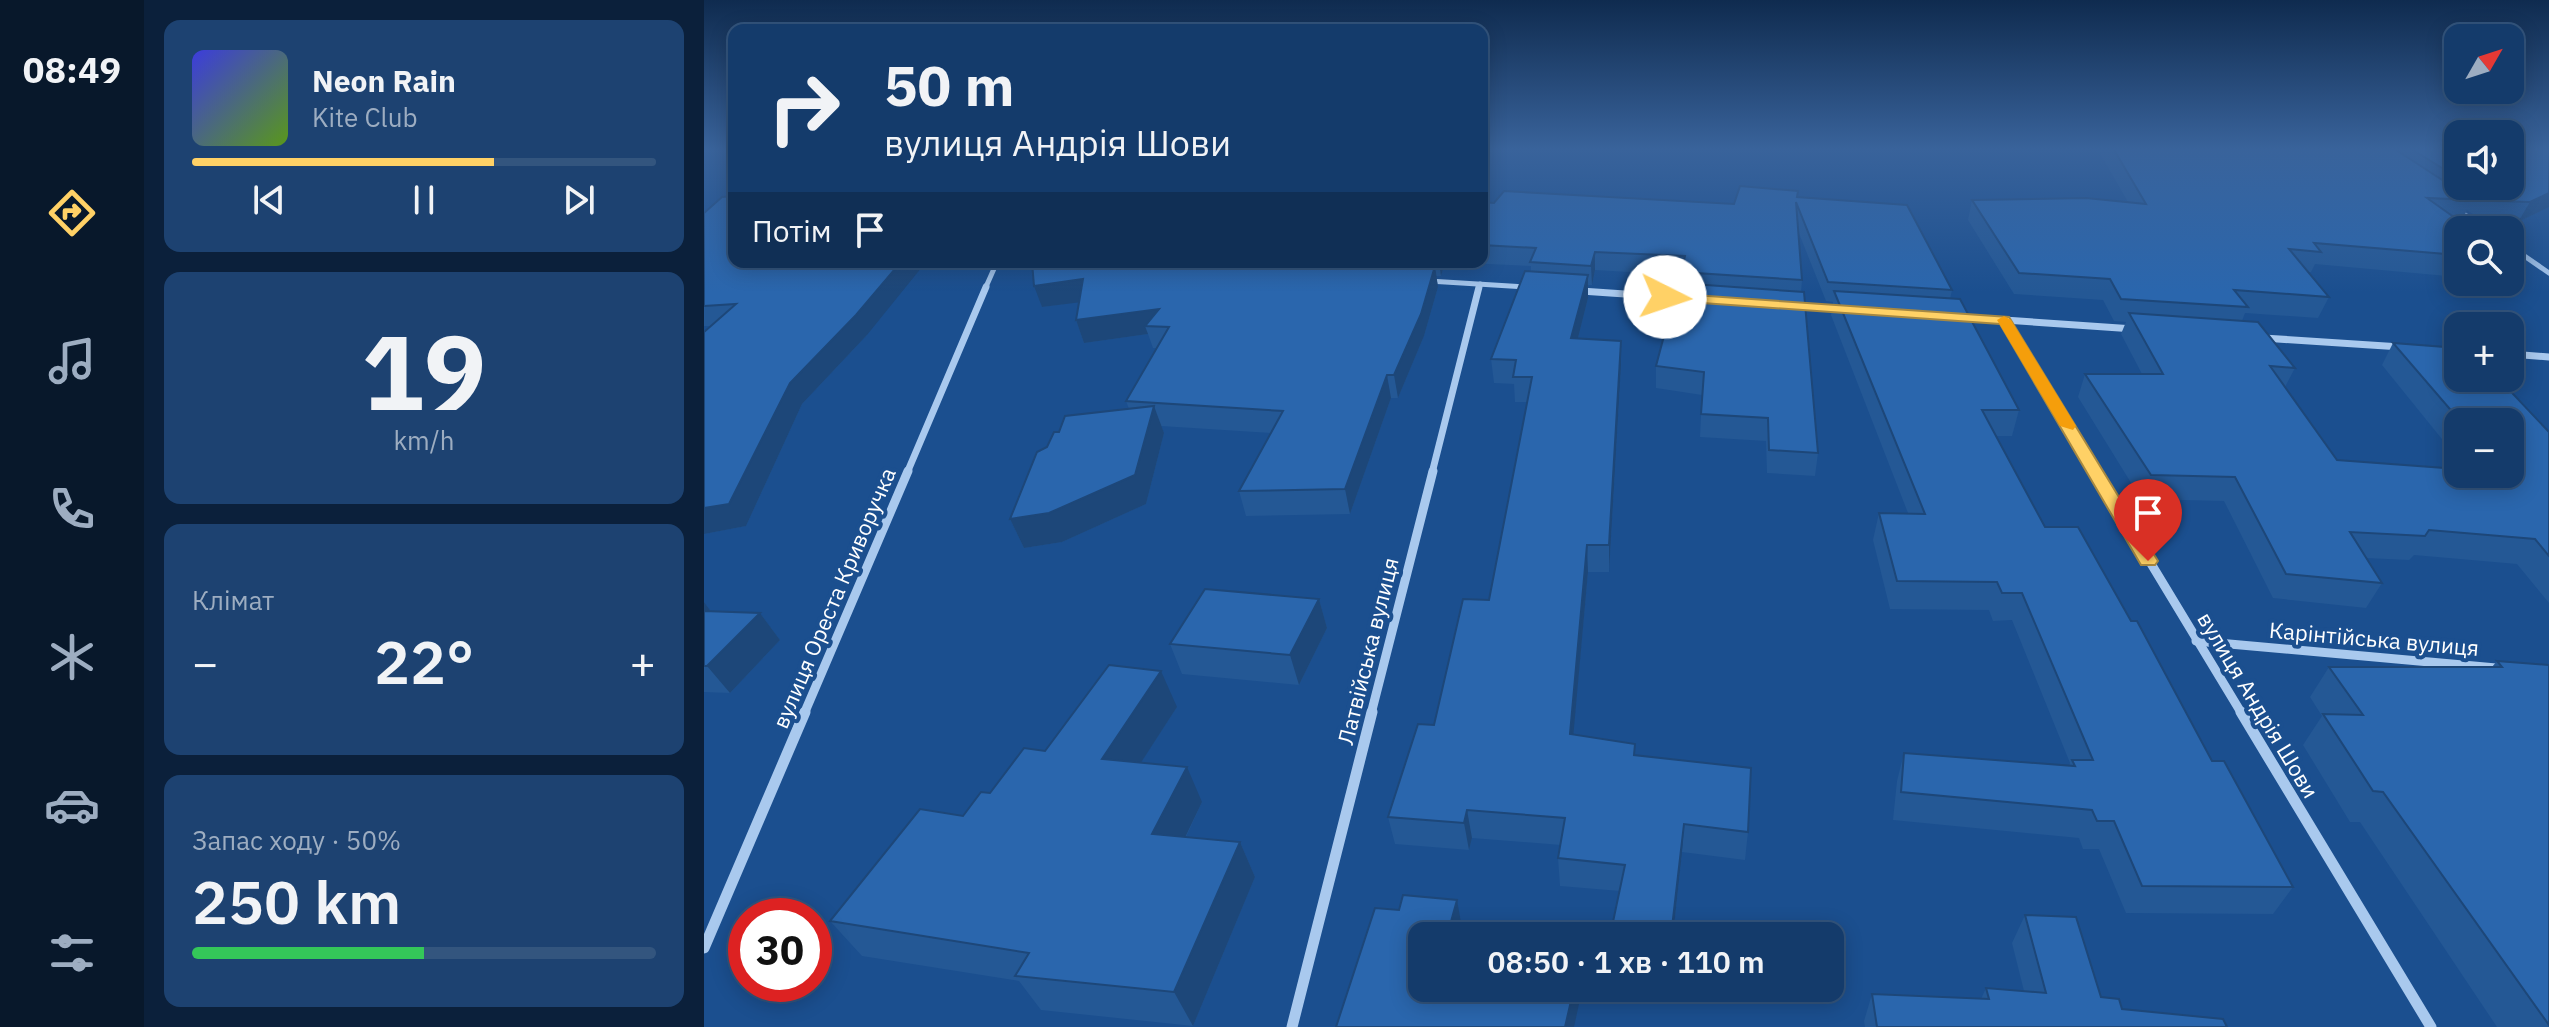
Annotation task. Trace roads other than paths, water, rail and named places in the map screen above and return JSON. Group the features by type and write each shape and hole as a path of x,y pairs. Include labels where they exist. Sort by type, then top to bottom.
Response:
{"street":[{"path":"2451,205 2467,216"},
{"path":"2524,256 2549,273"},
{"name":"вулиця Ореста Криворучка","path":"704,948 994,268"},
{"path":"1417,280 1543,288"},
{"name":"Латвійська вулиця","path":"1292,1027 1480,284"},
{"path":"1575,291 1686,298"},
{"path":"1782,305 1845,309"},
{"path":"1957,317 2145,330"},
{"name":"вулиця Андрія Шови","path":"2004,320 2431,1027"},
{"path":"2255,337 2411,348"},
{"path":"2524,355 2549,357"},
{"name":"Карінтійська вулиця","path":"2196,641 2503,669"}]}
